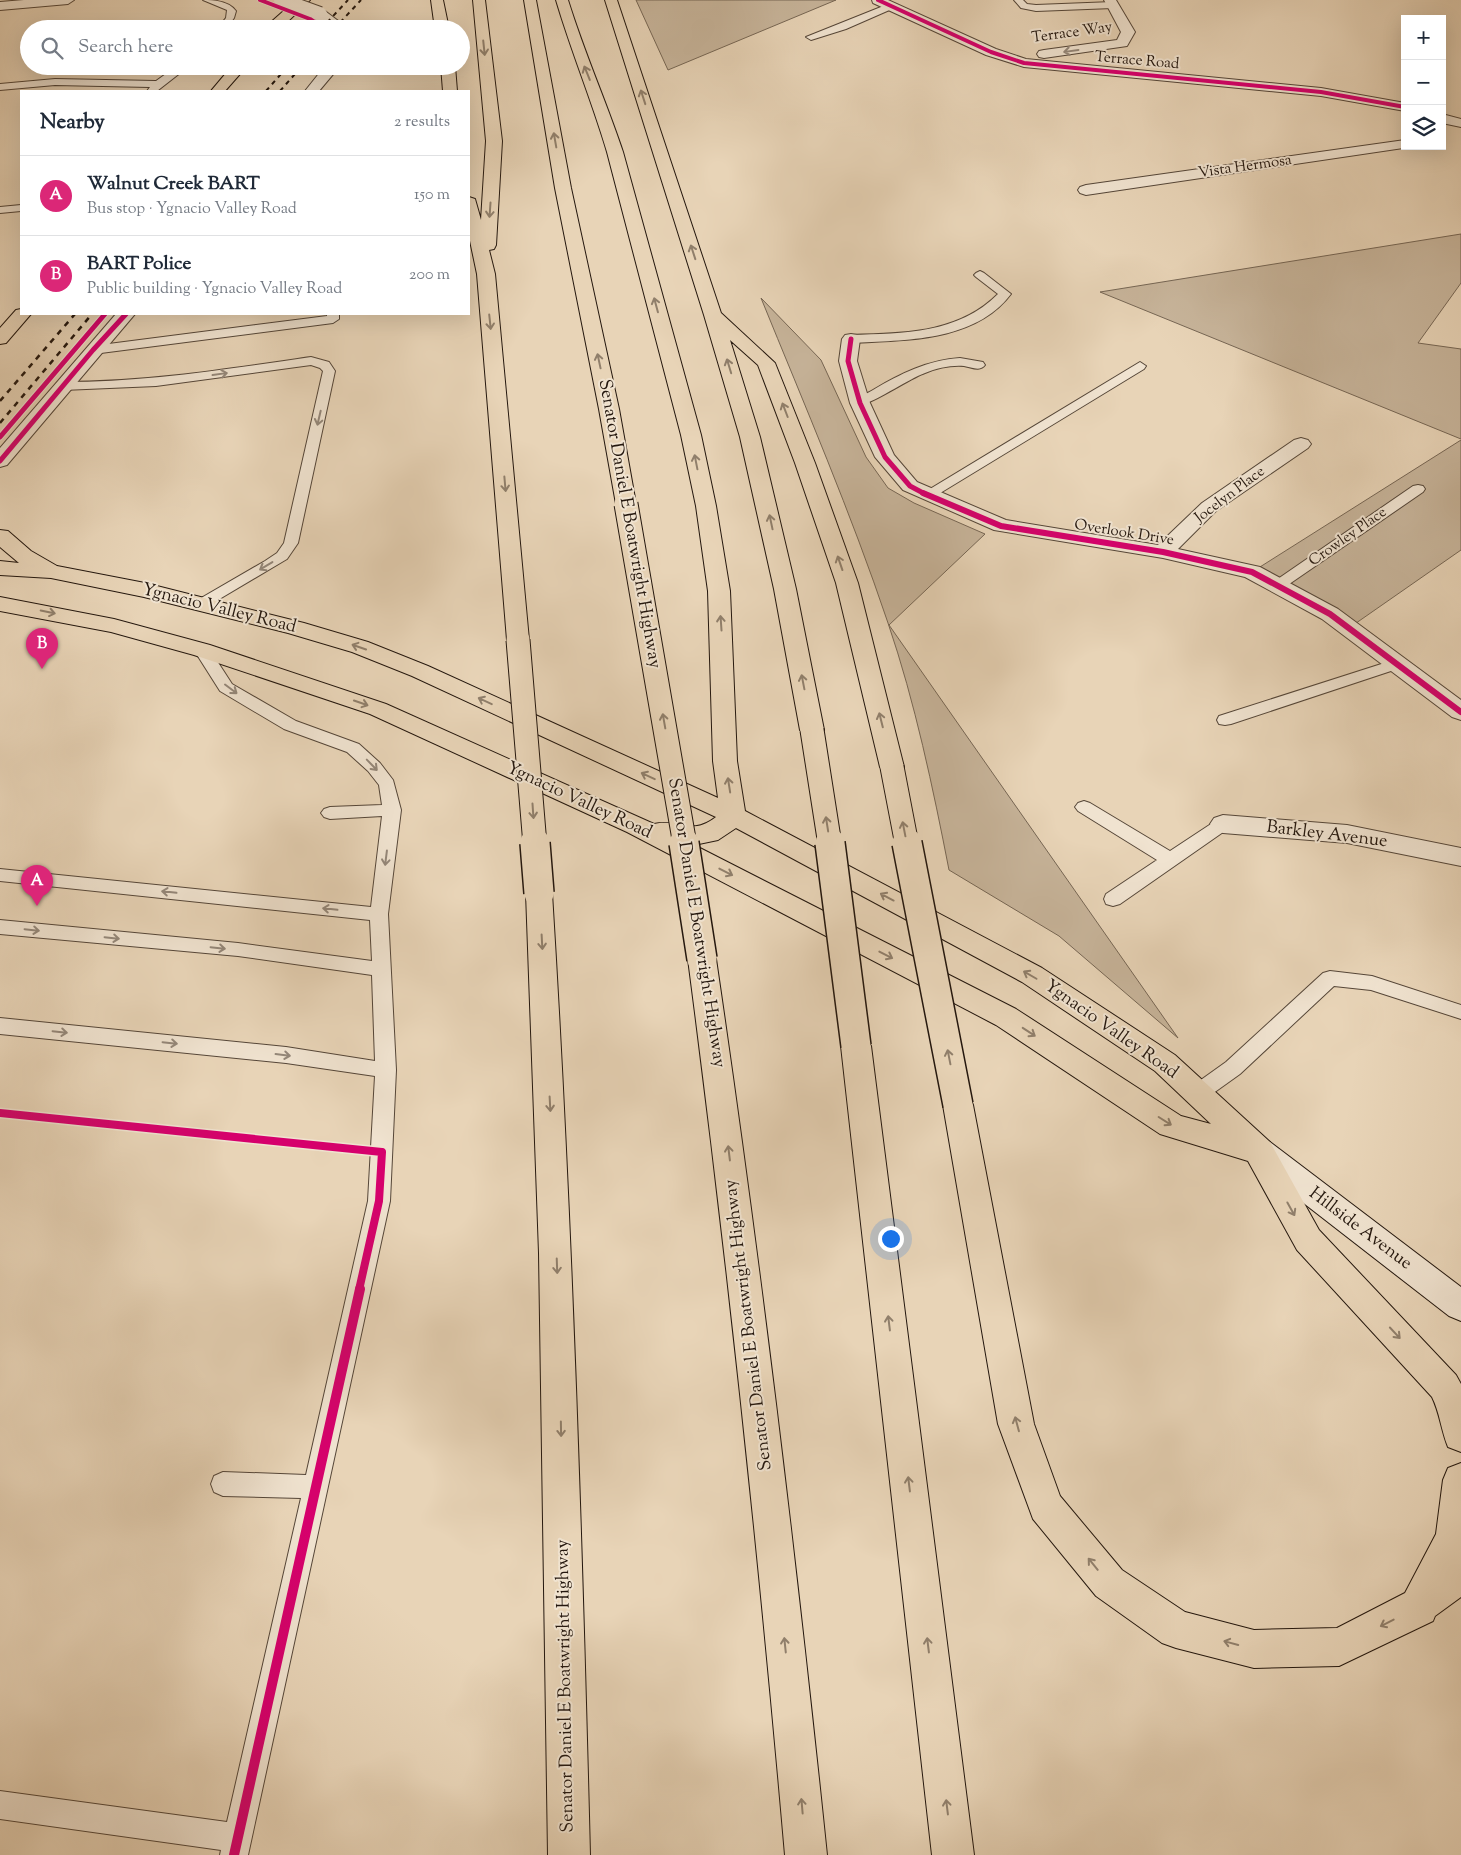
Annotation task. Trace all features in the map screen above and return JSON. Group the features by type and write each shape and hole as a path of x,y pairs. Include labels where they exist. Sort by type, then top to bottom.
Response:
{"highway":[{"path":"280,20 294,0"},
{"path":"283,20 304,0"},
{"path":"437,0 440,20"},
{"path":"479,0 494,141 486,274"},
{"name":"Senator Daniel E Boatwright Highway","path":"530,0 564,188 609,409 675,782 702,959 724,1112 748,1305 806,1855"},
{"path":"562,0 575,43 601,108 615,152 691,435 711,539 718,591 722,638 725,761 733,815 723,827 702,836 636,826"},
{"path":"611,0 713,315 750,437 768,509 812,730 832,857 856,1046 953,1855"},
{"path":"219,90 232,75"},
{"path":"449,75 450,90"},
{"name":"Senator Daniel E Boatwright Highway","path":"470,206 486,274 539,893 552,1139 559,1327 569,1855"},
{"path":"0,339 21,315"},
{"path":"713,315 766,363 806,463 847,584 892,767 958,1105 1016,1424 1046,1507 1109,1583 1176,1629 1254,1649 1339,1647 1419,1607 1461,1573"},
{"path":"0,536 23,556 51,571"},
{"name":"Ygnacio Valley Road","path":"0,568 51,571 145,590 360,646 420,671 733,815 1032,976 1165,1062 1259,1151"},
{"name":"Ygnacio Valley Road","path":"0,604 114,626 202,650 378,709 636,826 1006,1017 1170,1125 1259,1151"},
{"path":"1259,1151 1308,1240 1444,1386 1456,1410 1461,1435"},
{"path":"1419,1607 1454,1536 1461,1480"}],"street":[{"path":"1,4 68,0"},
{"path":"281,0 320,14 329,20"},
{"name":"Terrace Road","path":"878,0 947,33 1007,58 1049,67 1322,92 1401,106"},
{"name":"Terrace Way","path":"1007,58 1072,52 1122,43 1128,32 1111,2"},
{"path":"313,90 325,75"},
{"path":"1446,119 1461,123"},
{"name":"Vista Hermosa","path":"1086,190 1401,145"},
{"path":"0,462 93,350 125,315"},
{"name":"Overlook Drive","path":"851,340 848,361 860,403 885,457 910,486 1001,526 1163,552 1252,572 1330,614 1461,712"},
{"name":"Jocelyn Place","path":"1163,552 1209,507 1301,444"},
{"name":"Barkley Avenue","path":"1223,824 1346,834 1461,857"},
{"name":"Hillside Avenue","path":"1259,1151 1461,1306"}],"lane":[{"path":"207,0 230,8 232,11 228,20"},
{"path":"1018,0 1024,6 1036,8 1111,2"},
{"path":"811,37 843,27 891,6"},
{"path":"0,87 55,82 155,88 172,75"},
{"path":"0,210 20,208"},
{"path":"851,340 938,333 977,316 997,304 1004,294 980,275"},
{"path":"93,350 333,319 333,315"},
{"path":"63,386 90,387 171,381 310,361 325,366 329,371 291,543 282,556 201,604"},
{"path":"860,403 888,386 929,367 959,362 979,365"},
{"path":"927,495 1140,366"},
{"name":"Crowley Place","path":"1277,586 1418,488"},
{"path":"0,1805 236,1847 378,1201 386,1070 379,914 392,810 387,784 374,767 353,748 290,724 226,687 202,650"},
{"path":"1225,720 1397,664"},
{"path":"1084,807 1170,860"},
{"path":"330,812 392,810"},
{"path":"1113,899 1223,824"},
{"path":"0,875 379,914"},
{"path":"0,927 278,954 380,969"},
{"path":"1198,1093 1233,1068 1330,978 1372,983 1461,1012"},
{"path":"0,1026 286,1055 386,1070"},
{"path":"223,1484 316,1487"}],"shaded area":[{"path":"636,0 836,0 668,70"},
{"path":"1461,234 1461,283 1418,343 1461,349 1461,439 1100,292"},
{"path":"761,298 821,360 866,457 888,488 914,503 985,534 889,625 1178,1038 1059,936 949,870 930,777 898,653 843,500"},
{"path":"1461,440 1461,550 1349,628 1252,572"}],"railway":[{"path":"329,20 348,0"},
{"path":"342,20 361,0"},
{"path":"267,90 280,75"},
{"path":"281,90 294,75"},
{"path":"0,401 74,315"},
{"path":"0,423 91,315"}],"cycle path":[{"path":"260,0 312,20"},
{"path":"878,0 991,52 1024,63 1321,92 1401,106"},
{"path":"0,437 104,315"},
{"path":"0,461 93,350 125,315"},
{"path":"851,339 848,361 860,403 885,457 910,486 1001,526 1163,552 1252,572 1330,614 1461,712"},
{"path":"0,1113 382,1152 379,1201 234,1855"}],"place":[{"name":"BART Police","path":"42,669"},
{"name":"Walnut Creek BART","path":"37,906"}]}
